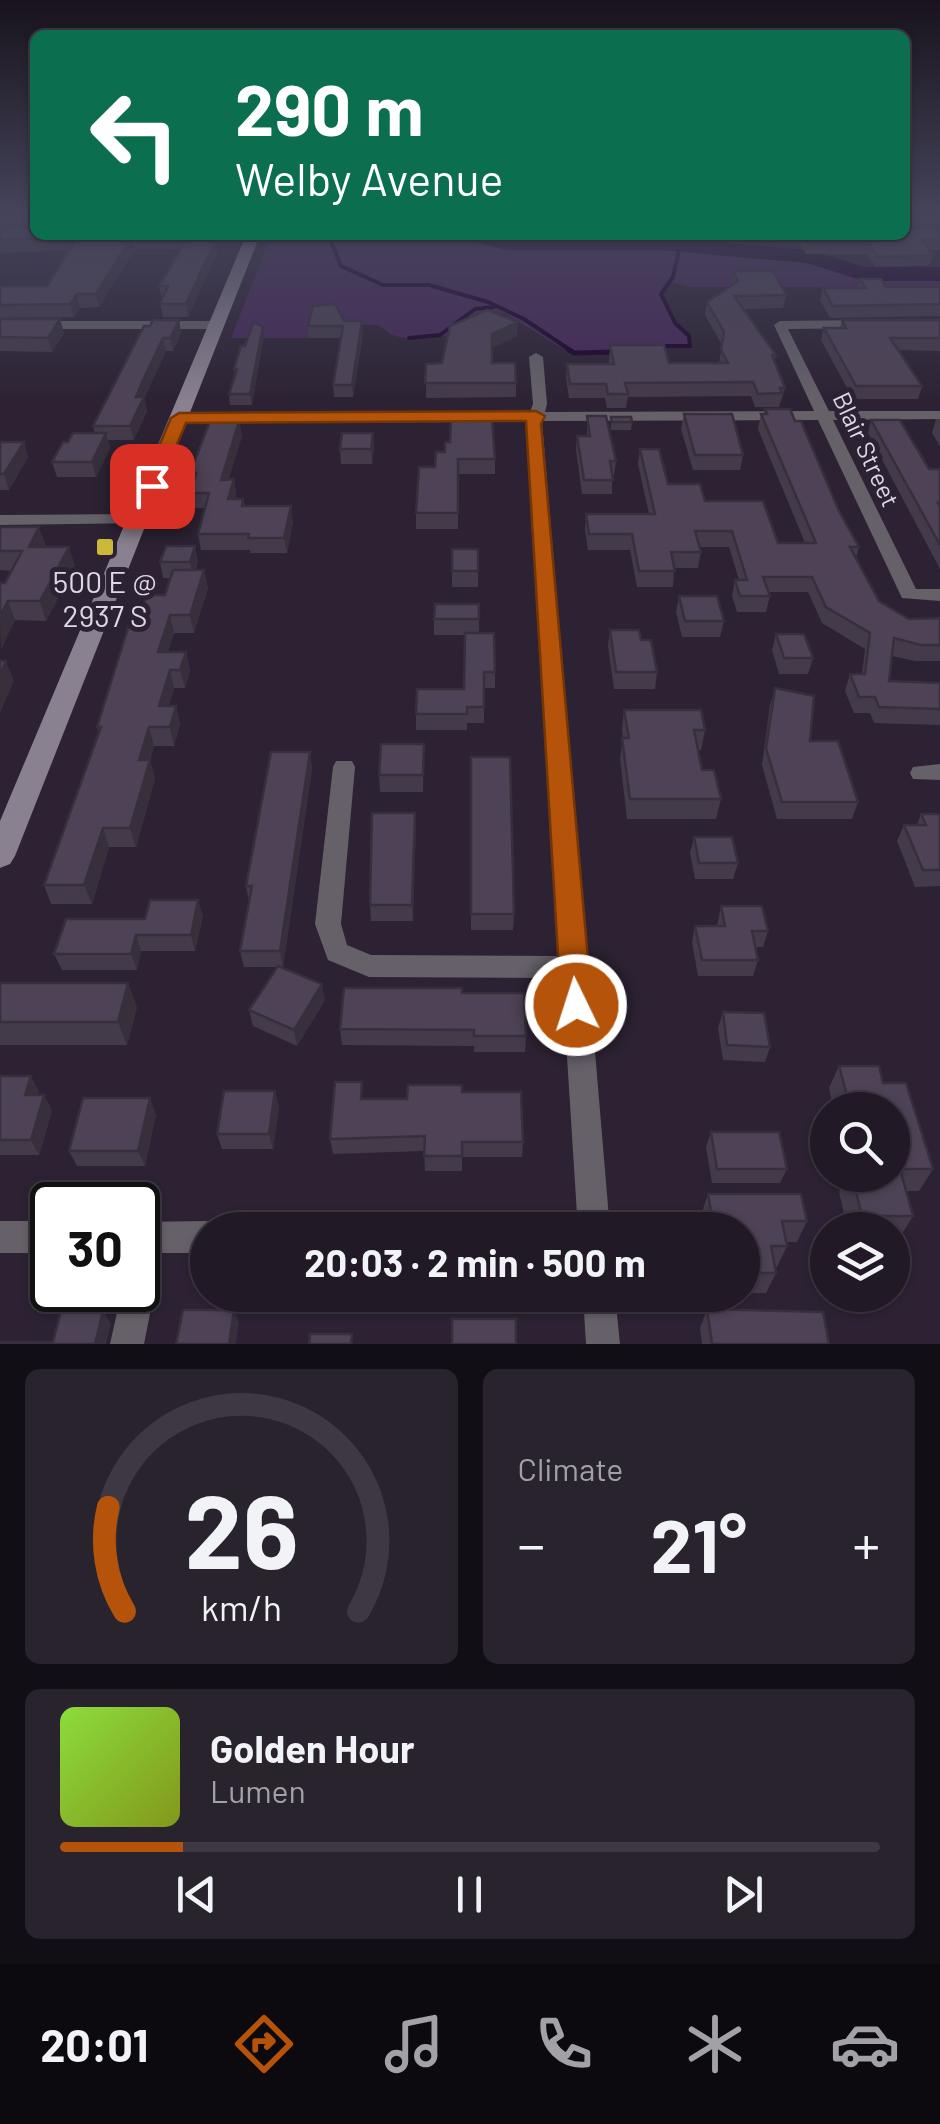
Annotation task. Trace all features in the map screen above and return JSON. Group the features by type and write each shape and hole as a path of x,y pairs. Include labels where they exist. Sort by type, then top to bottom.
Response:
{"street":[{"path":"0,856 235,278"},
{"name":"Blair Street","path":"882,324 780,325 909,594 940,595"},
{"path":"0,325 215,325"},
{"path":"536,357 540,404 532,424 593,1212"},
{"path":"179,418 940,415"},
{"path":"0,520 138,519"},
{"path":"344,767 328,924 337,952 352,962 369,966 574,968"},
{"path":"0,1238 30,1237"},
{"path":"160,1237 190,1237"},
{"path":"127,1344 132,1312"},
{"path":"600,1312 603,1344"}],"shaded area":[{"path":"254,278 940,278 940,287 691,287 671,282 661,295 675,323 689,336 690,346 587,355 562,348 504,313 489,312 455,336 427,335 412,340 392,335 378,325 337,325 333,338 231,338"}],"building":[{"path":"52,278 106,278 96,294 77,294 70,304 0,305 0,286 47,286"},
{"path":"164,278 198,278 186,304 160,304 168,286 159,286"},
{"path":"736,278 777,278 786,295 734,296 776,355 772,355 785,388 780,388 782,393 758,394 753,382 625,383 628,394 608,394 606,384 570,384 567,364 614,364 610,345 664,345 669,363 728,363 721,350 724,332 707,302 738,281"},
{"path":"860,279 881,279 886,287 940,287 940,304 833,306 823,288 866,288"},
{"path":"335,304 344,321 362,321 352,385 333,385 343,326 308,326 313,306"},
{"path":"487,310 518,322 492,334 492,363 515,363 516,383 425,383 426,364 442,363 450,326"},
{"path":"0,319 60,319 48,338 0,337"},
{"path":"153,320 179,320 170,338 163,338 143,380 136,397 144,397 130,426 93,426 144,326 150,326"},
{"path":"842,320 940,320 940,338 890,338 922,386 856,386 824,328 846,328"},
{"path":"253,323 263,326 250,394 229,394 241,346 245,346"},
{"path":"765,409 790,409 795,421 801,421 839,511 859,547 850,547 879,601 909,619 940,618 940,645 894,638 889,681 940,683 940,709 879,707 875,697 859,697 850,674 865,674 870,633 826,607 812,577 763,577 770,596 740,596 735,580 747,580 732,531 695,531 701,552 671,552 675,571 639,571 632,534 589,534 586,514 655,514 640,449 659,449 668,484 700,484 705,501 763,501 778,543 816,543 761,414 767,414"},
{"path":"684,414 732,414 743,455 695,455"},
{"path":"587,416 606,416 616,461 610,461 613,480 584,480 577,436 590,436"},
{"path":"611,417 631,417 632,422 612,422"},
{"path":"451,418 492,418 495,459 458,459 458,513 416,513 419,467 435,467 436,452 445,452 445,442 450,442"},
{"path":"871,420 900,420 929,469 940,469 940,545"},
{"path":"210,421 239,421 221,480 234,479 228,499 243,499 242,506 291,506 284,538 198,534 209,493 190,493 196,473 190,473"},
{"path":"73,433 106,433 92,462 52,462 63,442 68,442"},
{"path":"342,433 373,433 371,449 340,449"},
{"path":"0,442 24,442 4,474 0,474"},
{"path":"0,527 39,527 29,547 69,547 40,601 8,601 0,616 0,583 5,583 22,551 0,551"},
{"path":"166,546 195,546 190,562 160,562"},
{"path":"452,549 478,549 478,571 452,571"},
{"path":"173,570 204,570 190,615 170,615 158,652 186,652 180,670 170,670 159,706 176,706 170,727 149,727 139,760 150,760 130,828 103,828 84,885 44,885 101,727 97,727 129,625 136,625 147,595 165,595"},
{"path":"679,596 717,596 724,621 685,621"},
{"path":"435,604 479,604 479,619 434,619"},
{"path":"610,630 639,630 641,640 651,640 657,672 616,672"},
{"path":"465,633 494,633 495,672 484,672 484,707 467,707 467,714 416,714 417,689 464,689"},
{"path":"776,634 804,634 813,658 784,658"},
{"path":"775,688 814,696 810,741 838,741 858,802 782,802 766,748"},
{"path":"624,710 701,710 705,730 694,730 702,770 714,770 721,799 630,799 622,738 629,738"},
{"path":"381,744 424,744 423,775 379,775"},
{"path":"271,752 310,752 280,951 240,951 252,886 246,886"},
{"path":"471,757 510,757 514,914 471,914"},
{"path":"372,813 415,813 412,905 370,905"},
{"path":"921,814 940,814 940,870 923,870 904,825 926,825"},
{"path":"694,837 732,837 738,863 699,863"},
{"path":"150,900 198,900 191,935 136,935 131,954 54,954 66,919 145,919"},
{"path":"721,906 762,906 768,931 752,931 758,960 702,960 695,926 725,926"},
{"path":"278,966 322,984 294,1030 249,1010"},
{"path":"0,983 128,983 118,1022 0,1022"},
{"path":"344,988 462,988 462,993 524,993 526,1036 474,1036 474,1030 340,1029"},
{"path":"723,1012 764,1013 770,1047 727,1045"},
{"path":"839,1066 879,1066 883,1083 906,1083 909,1092 846,1092"},
{"path":"0,1076 31,1076 25,1095 44,1095 31,1140 0,1140"},
{"path":"335,1082 362,1082 361,1099 407,1099 408,1085 462,1085 462,1092 521,1092 523,1142 462,1142 462,1156 424,1156 425,1136 330,1139"},
{"path":"224,1091 275,1091 269,1134 217,1134"},
{"path":"910,1096 933,1169 910,1169"},
{"path":"83,1098 150,1098 138,1151 69,1151"},
{"path":"711,1132 779,1132 787,1169 717,1169"},
{"path":"856,1192 906,1192 913,1216 910,1212 861,1212"},
{"path":"708,1194 801,1194 807,1221 782,1221 787,1246 771,1246 776,1273 760,1273 760,1212 711,1212"},
{"path":"183,1310 234,1312 229,1344 176,1344"},
{"path":"760,1310 823,1312 829,1344 712,1344 707,1312"},
{"path":"61,1312 103,1312 95,1344 0,1344 53,1342"},
{"path":"452,1319 516,1319 516,1344 452,1344"},
{"path":"310,1334 352,1334 351,1344 309,1344"}],"waterway":[{"path":"367,278 383,285 429,285 488,302 524,319 573,352"},
{"path":"656,346 690,346 689,336 675,323 661,294 672,278"},
{"path":"409,338 440,335 475,309 494,307"},
{"path":"569,350 614,352"}],"place":[{"name":"500 E @ 2937 S","path":"105,547"}],"route":[{"path":"152,486 179,418 536,416 532,424 576,1005"}]}
